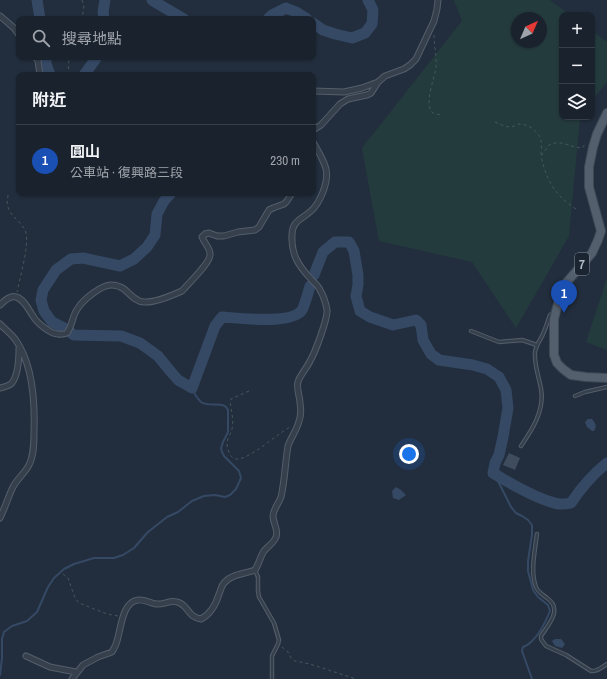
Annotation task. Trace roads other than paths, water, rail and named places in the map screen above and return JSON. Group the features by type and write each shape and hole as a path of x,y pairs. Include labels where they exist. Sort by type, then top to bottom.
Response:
{"main road":[{"name":"7","path":"607,113 597,134 589,167 589,187 601,231 592,253 566,283 559,300 554,320 554,355 557,363 563,370 571,375 607,378"}],"street":[{"path":"316,128 321,126 340,104 348,99 371,93 378,82 385,76 404,69 416,59 434,21 438,0"},
{"path":"0,16 16,31"},
{"path":"37,60 40,72"},
{"path":"316,91 344,92 362,88 378,82"},
{"path":"72,679 82,665 88,661 112,652 117,644 125,611 134,601 139,600 155,604 174,601 179,602 191,615 201,619 209,614 216,603 225,582 232,577 255,570 264,551 276,536 277,532 273,517 274,511 281,497 289,444 299,421 300,403 298,384 311,361 327,314 320,290 295,258 292,250 292,234 295,223 316,206 320,199 327,176 324,162 316,147"},
{"path":"0,305 6,299 11,297 16,297 23,300 34,318 47,330 56,334 67,333 71,328 74,314 78,308 91,295 106,286 112,284 118,286 139,301 145,302 163,298 182,291 208,262 210,255 202,237 205,234 209,233 217,236 224,236 238,232 255,230 259,227 270,210 284,204 290,196"},
{"path":"0,324 15,339 28,368 33,397 34,418 32,455 29,464 12,488 4,512 0,518"},
{"path":"0,388 9,385 12,382 19,360 19,347"},
{"path":"26,656 50,667 76,672"}],"lane":[{"path":"521,446 535,424 542,400 542,392 535,360 535,351 550,315 556,310"},
{"path":"471,331 499,342 522,340 537,345"},
{"path":"575,396 607,387"},
{"path":"538,534 533,566 536,587 539,592 551,601 555,610 541,639 546,646 566,655 591,671 594,671 607,664"},
{"path":"255,570 258,577 259,597 274,624 279,640 272,656 272,679"}],"water":[{"path":"588,419 592,419 596,426 594,431 587,427 585,422"},
{"path":"396,487 406,495 399,500 393,498 392,491"},
{"path":"555,639 561,639 565,644 562,648 555,646 552,641"}],"waterway":[{"path":"37,0 40,16"},
{"path":"104,16 105,0"},
{"path":"152,0 179,16"},
{"path":"316,25 323,30 352,38 365,33 372,24 373,10 368,0"},
{"path":"271,16 286,8 302,16"},
{"path":"46,60 49,72"},
{"path":"86,72 95,60"},
{"path":"168,196 157,214 155,235 147,247 134,259 120,266 83,258 71,259 56,270 43,290 41,300 44,311 52,322 74,335 121,336 140,343 158,356 178,380 192,388 215,326 222,317 264,320 288,318 296,315 302,310 310,286"},
{"path":"314,275 323,252 335,242 349,242 354,251 358,275 356,296 360,311 370,317 393,325 416,320 421,325 423,340 431,354 439,360 473,365 487,369 499,377 506,390 508,408 499,455 495,463 493,473 516,487 542,499 559,504 566,504 571,503 579,492 607,463"},
{"path":"0,675 2,639 4,632 12,626 27,621 37,612 48,587 54,578 64,569 74,564 94,558 114,558 123,555 134,548 148,532 167,517 178,512 192,501 204,496 215,495 225,497 230,495 236,489 241,478 239,471 224,456 221,448 228,432 228,410 223,405 205,404 201,402 192,388"},
{"path":"493,473 511,507 516,513 528,520 532,525 528,571 533,590 538,597 548,605 550,611 545,623 537,635 523,647 522,651 532,679"}],"place":[{"name":"圓山","path":"564,313"}]}
